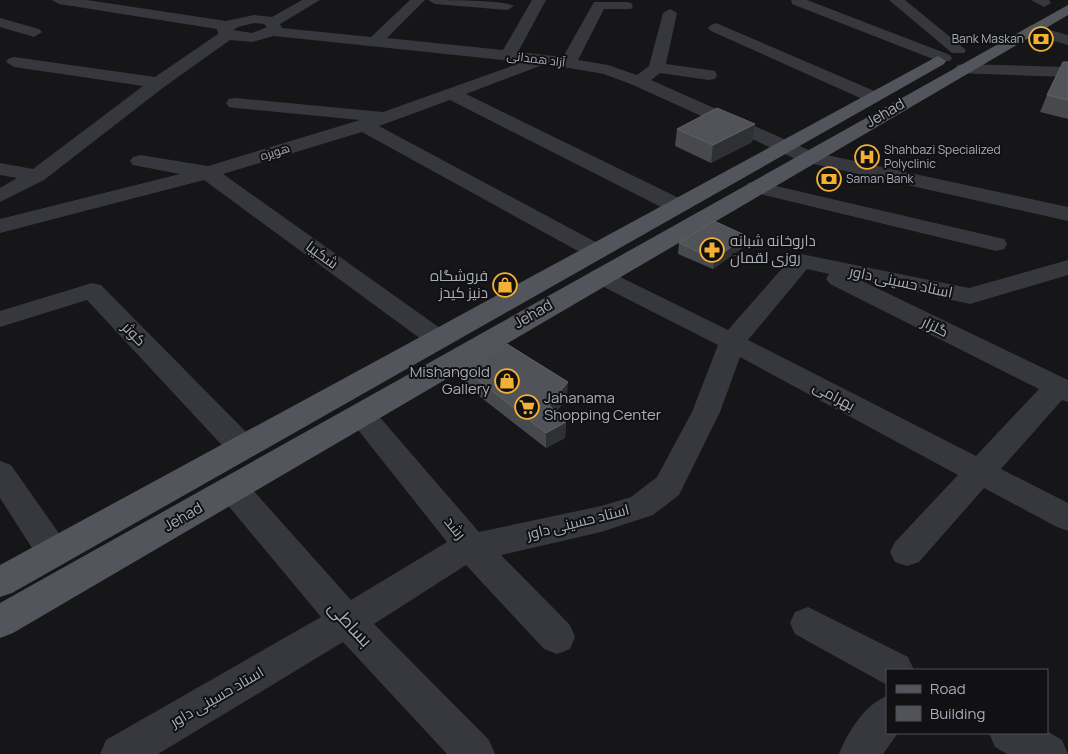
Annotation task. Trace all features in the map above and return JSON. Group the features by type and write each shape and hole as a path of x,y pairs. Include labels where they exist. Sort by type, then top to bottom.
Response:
{"main road":[{"name":"Jehad","path":"0,582 438,338 597,264 755,187 807,157 1043,1"},
{"name":"Jehad","path":"0,622 361,414 597,264 677,206 873,97 955,59 1031,30 1068,9"}],"street":[{"path":"59,0 78,1 228,30"},
{"path":"102,6 117,0"},
{"path":"272,27 312,0"},
{"path":"374,42 418,0"},
{"path":"435,0 507,6"},
{"path":"508,56 539,0"},
{"path":"896,0 955,59"},
{"path":"797,1 955,59 1068,72"},
{"path":"568,63 599,5 626,6"},
{"path":"639,81 657,68 670,13"},
{"name":"آزاد همدانی","path":"228,30 239,21 254,19 272,27 374,42 544,59 608,70 639,81 807,157 1068,214"},
{"path":"0,22 34,32"},
{"path":"716,28 873,97"},
{"path":"0,196 37,176 228,30"},
{"path":"1031,30 1068,40"},
{"name":"هویزه","path":"0,226 206,172 364,125 544,59"},
{"path":"14,62 158,83"},
{"path":"657,68 709,75"},
{"path":"452,94 677,206"},
{"path":"235,103 385,117"},
{"name":"بهرامی","path":"364,125 732,342 1068,518"},
{"path":"140,160 206,172"},
{"path":"0,170 37,176"},
{"name":"شکیبا","path":"206,172 438,338"},
{"path":"755,187 996,244"},
{"name":"استاد حسینی داور","path":"120,754 347,621 462,550 601,519 642,506 668,486 706,412 732,342 802,261 970,296 1068,268"},
{"name":"گلزار","path":"802,261 1062,389"},
{"name":"کوثر","path":"0,318 92,290 242,447"},
{"path":"907,552 979,472 1062,389"},
{"name":"رشد","path":"361,414 472,548 557,637"},
{"path":"0,473 53,552"},
{"name":"بساطی","path":"232,488 347,621 475,754"},
{"path":"808,623 893,669"},
{"path":"859,754 886,716"},
{"path":"1011,734 1048,754"}],"building":[{"path":"1063,62 1068,62 1068,100 1047,95"},
{"path":"717,108 755,124 713,145 677,129"},
{"path":"714,221 747,236 714,259 679,243"},
{"name":"Jahanama Shopping Center","path":"507,344 568,382 549,405 566,422 546,433 464,369"}],"place":[{"name":"Bank Maskan","path":"1041,39"},
{"name":"Shahbazi Specialized Polyclinic","path":"867,157"},
{"name":"Saman Bank","path":"829,179"},
{"name":"داروخانه شبانه روزی لقمان","path":"712,250"},
{"name":"فروشگاه دنیز کیدز","path":"505,285"},
{"name":"Mishangold Gallery","path":"507,381"},
{"name":"Jahanama Shopping Center","path":"527,407"}]}
